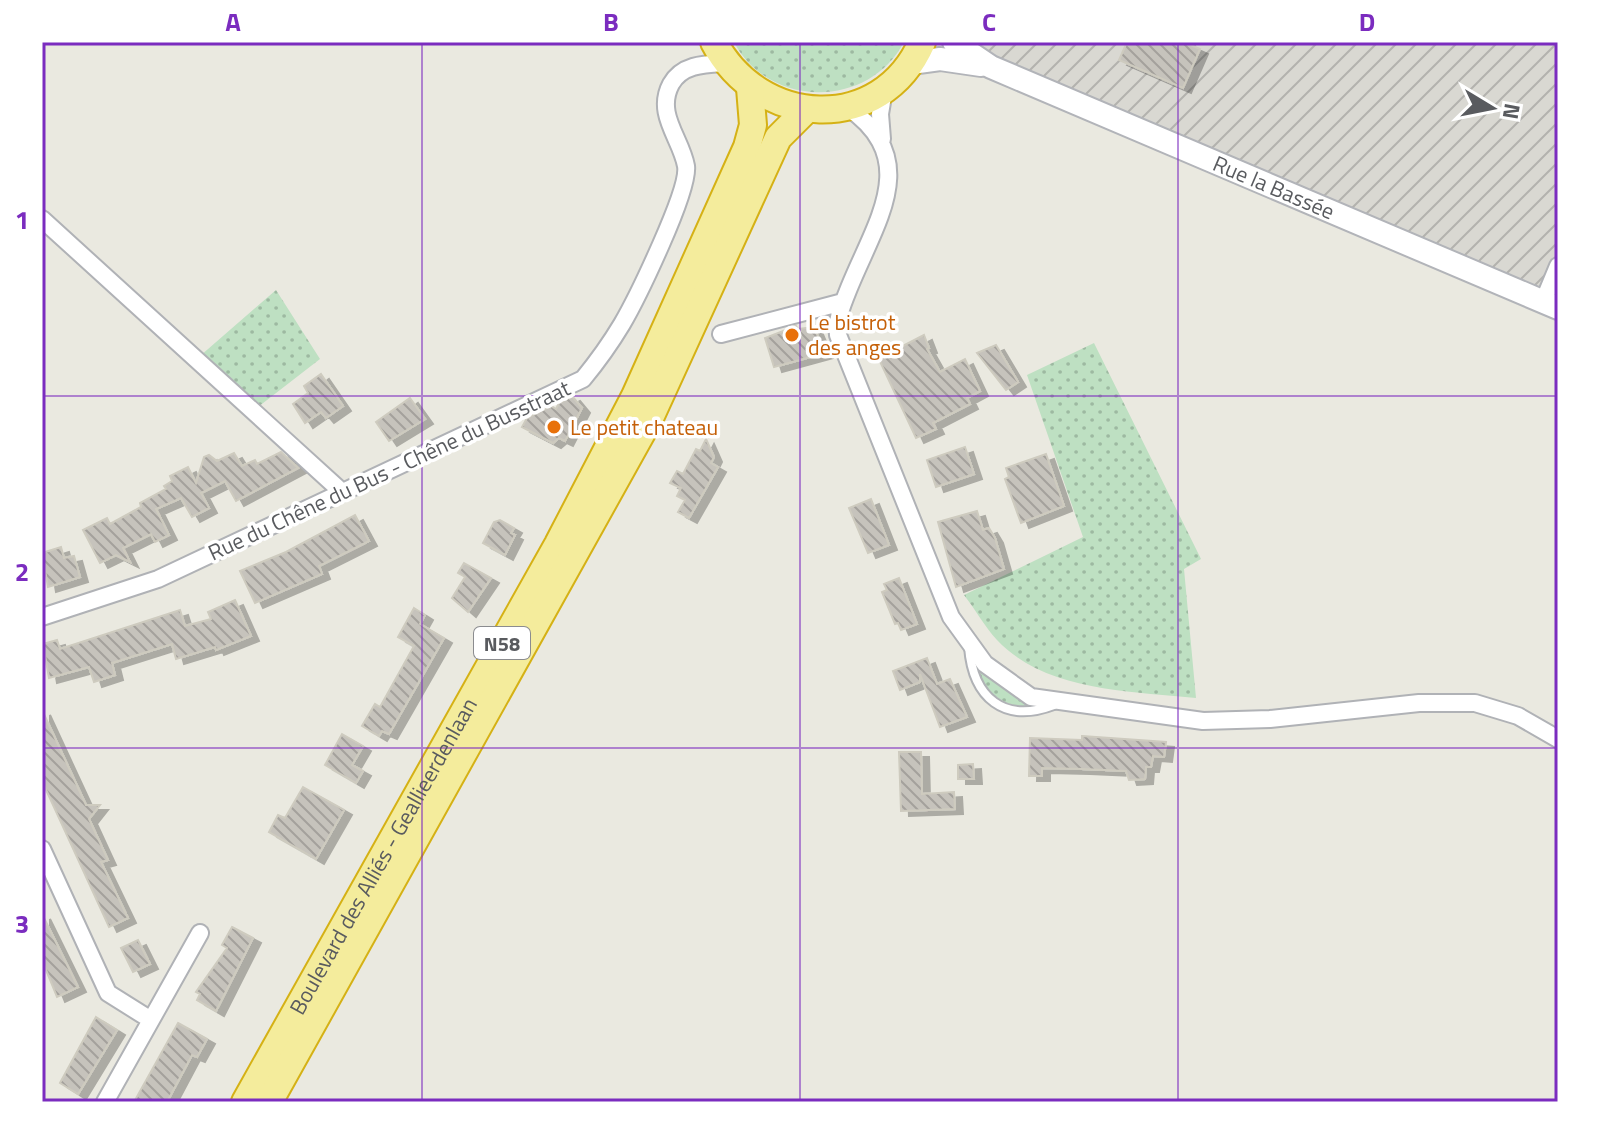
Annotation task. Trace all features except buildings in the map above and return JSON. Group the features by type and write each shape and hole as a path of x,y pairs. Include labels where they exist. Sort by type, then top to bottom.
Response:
{"highway":[{"path":"720,52 750,88 777,101 807,109 847,107 884,90 917,52"},
{"name":"Boulevard des Alliés - Geallieerdenlaan","path":"245,1102 558,544 635,396 747,147 753,125 750,88"},
{"name":"Boulevard des Alliés - Geallieerdenlaan","path":"269,1102 649,420 778,138 807,109"}],"main road":[{"name":"Rue la Bassée","path":"954,42 991,67 1550,305"},
{"name":"Rue la Bassée","path":"917,52 991,67"}],"street":[{"name":"Rue du Chêne du Bus - Chêne du Busstraat","path":"42,617 158,579 583,379 623,322 682,197 686,166 666,111 667,96 678,75 694,65 707,42"},
{"path":"694,65 720,52"},
{"path":"884,90 881,131 890,165 889,190 843,302 837,327 927,564 951,617 985,664 1031,697 1059,703 1203,721 1270,719 1419,703 1475,703 1518,716 1558,739"},
{"path":"847,107 881,131"},
{"path":"42,219 342,492"},
{"path":"1550,305 1558,266"},
{"path":"721,334 843,302"},
{"path":"42,849 108,993 151,1020"},
{"path":"105,1102 200,933"}],"lane":[{"path":"969,643 971,666 980,689 998,707 1038,711 1059,703"}],"shaded area":[{"path":"963,42 1558,42 1558,299 972,50"}],"green space":[{"path":"734,42 904,42 888,64 868,80 844,89 819,92 794,89 770,80 750,64"},
{"path":"276,290 320,359 258,407 200,356"},
{"path":"1094,343 1201,559 1184,569 1196,698 1090,686 1040,670 1017,657 997,640 964,595 1083,537 1027,375"},
{"path":"979,670 1034,707 1016,706 999,699 986,687"}],"place":[{"name":"Le bistrot des anges","path":"792,335"},
{"name":"Le petit chateau","path":"554,427"}]}
